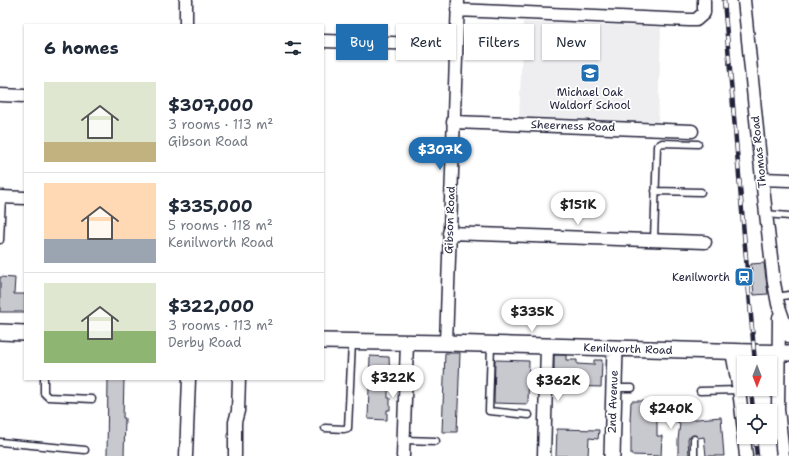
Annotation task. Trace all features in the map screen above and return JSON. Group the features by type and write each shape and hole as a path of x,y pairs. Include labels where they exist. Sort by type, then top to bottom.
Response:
{"street":[{"path":"186,0 186,24"},
{"path":"458,5 594,15 696,20 704,13 704,0"},
{"name":"Thomas Road","path":"744,0 762,179 784,353 778,409 783,456"},
{"name":"Gibson Road","path":"456,45 458,5"},
{"path":"324,41 396,43"},
{"name":"Gibson Road","path":"446,343 455,60"},
{"path":"0,95 24,96"},
{"name":"Sheerness Road","path":"453,122 692,131"},
{"path":"762,179 789,180"},
{"path":"1,197 24,198"},
{"path":"449,233 705,242"},
{"name":"Thomas Road","path":"778,301 789,336"},
{"path":"0,332 24,333"},
{"name":"Kenilworth Road","path":"324,341 446,343 784,353"},
{"path":"403,456 407,343"},
{"path":"544,456 547,347"},
{"name":"2nd Avenue","path":"612,456 615,348"},
{"path":"732,352 737,379"},
{"path":"779,389 789,370"},
{"path":"186,456 189,380"},
{"path":"235,456 235,422 238,411 239,380"},
{"path":"745,444 746,456"}],"lane":[{"path":"654,240 657,146 662,143 698,144"},
{"path":"655,191 701,192"},
{"path":"0,240 1,197"},
{"path":"766,214 789,216"},
{"path":"778,301 789,295"},
{"path":"325,428 344,430 348,428 352,342"},
{"path":"491,345 489,411 530,415"},
{"path":"44,380 45,396 92,399"},
{"path":"614,388 632,388"},
{"path":"700,391 737,390"},
{"path":"694,439 694,456"},
{"path":"404,440 436,440"},
{"path":"0,442 85,450"}],"shaded area":[{"name":"Michael Oak Waldorf School","path":"523,22 578,24 542,24 542,60 600,60 600,25 661,27 658,124 519,119 521,60 534,60 534,24 523,24"}],"building":[{"path":"764,263 768,294 754,295 751,264"},
{"path":"0,277 15,278 14,294 24,294 24,312 0,312"},
{"path":"445,353 460,353 457,432 442,432"},
{"path":"554,355 566,355 566,360 577,360 577,364 594,365 594,360 602,360 601,387 570,386 569,379 554,378"},
{"path":"370,356 389,357 390,380 388,379 388,398 390,398 390,410 387,410 387,420 368,419"},
{"path":"495,360 529,361 528,404 494,403"},
{"path":"108,380 124,380 124,456 107,456"},
{"path":"632,401 668,404 675,405 675,407 685,408 686,420 721,417 724,456 706,456 704,437 698,438 694,435 688,438 689,456 678,456 680,423 677,421 657,420 657,436 662,436 661,456 631,455 630,421"},
{"path":"557,429 599,430 598,439 589,438 588,456 556,456"}],"railway":[{"path":"724,0 754,356"},
{"path":"752,396 752,404"},
{"path":"756,444 757,456"}],"place":[{"name":"Michael Oak Waldorf School","path":"590,73"},
{"name":"Kenilworth","path":"744,277"}]}
